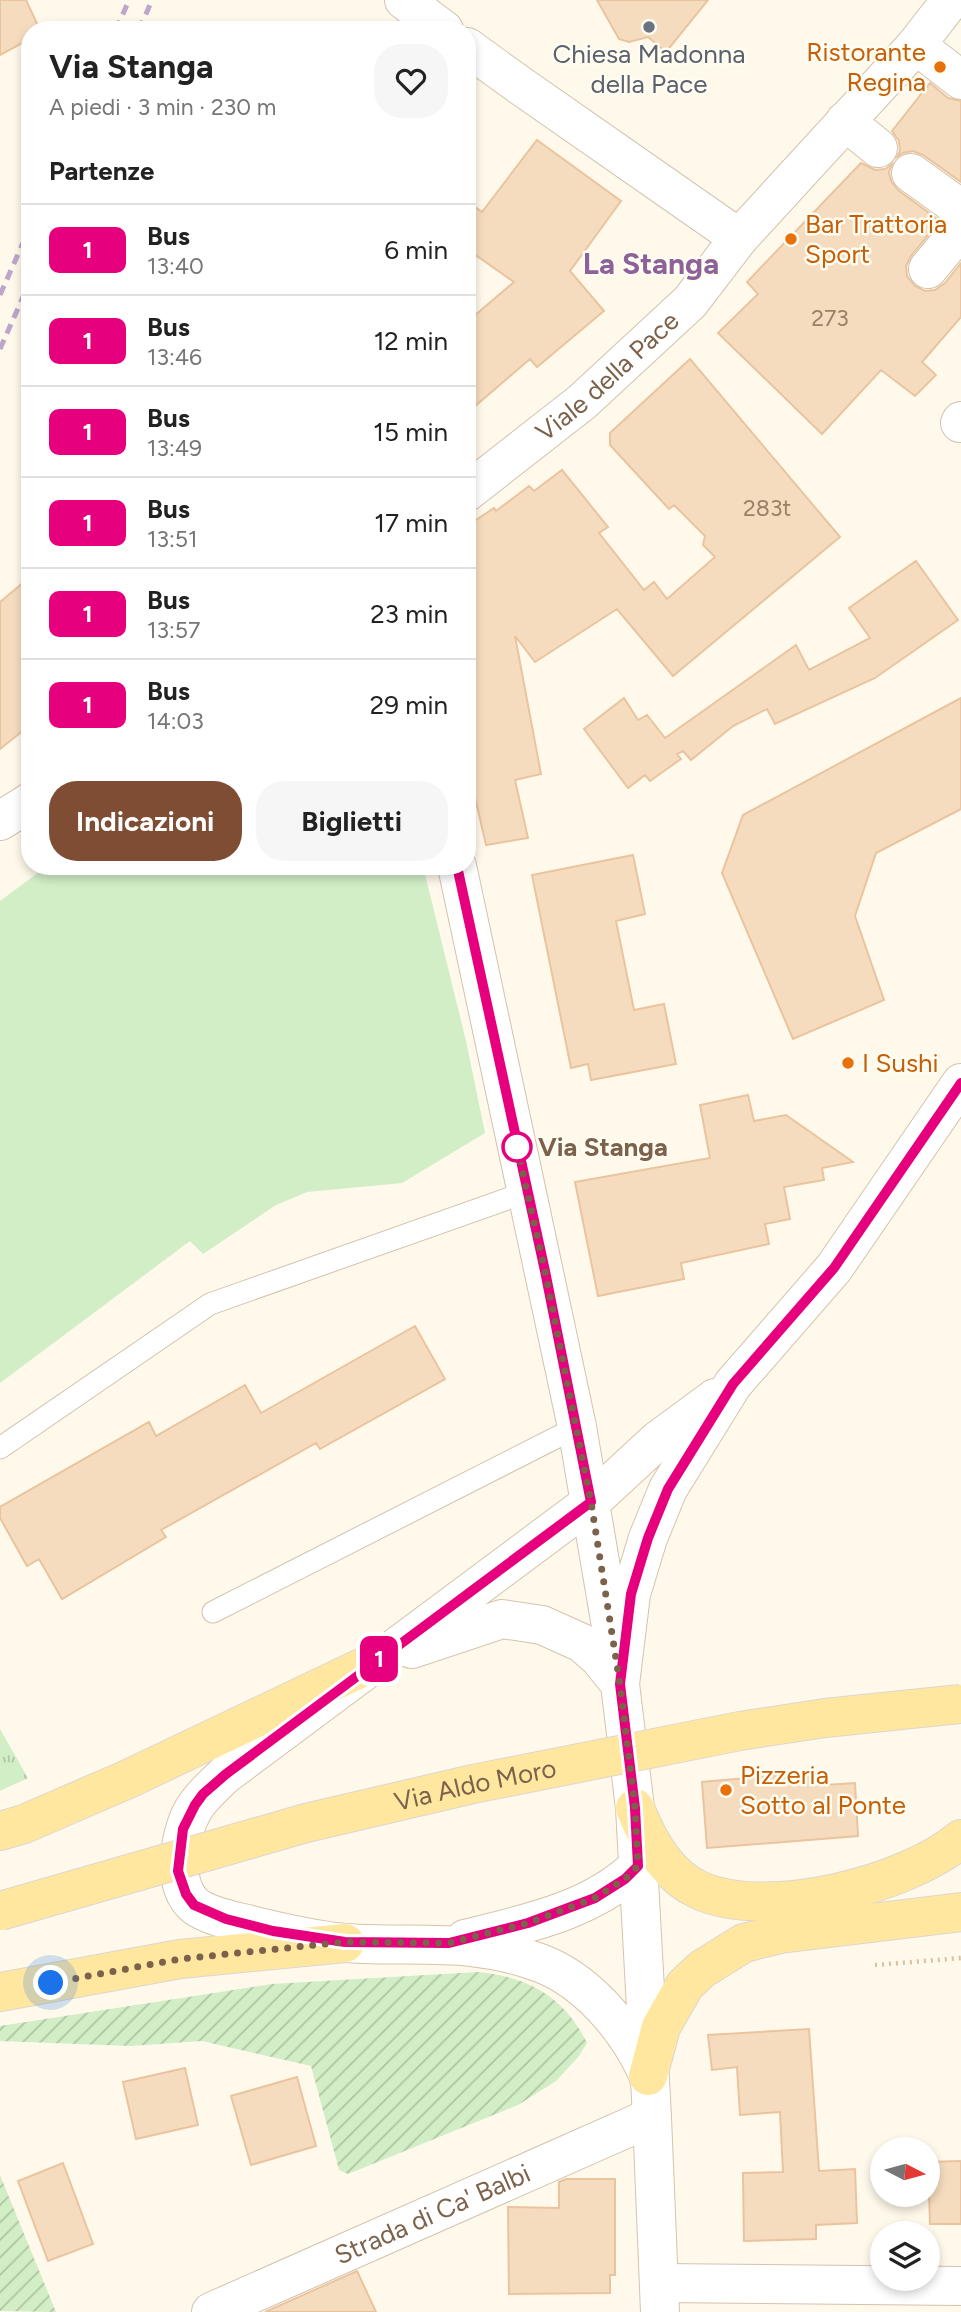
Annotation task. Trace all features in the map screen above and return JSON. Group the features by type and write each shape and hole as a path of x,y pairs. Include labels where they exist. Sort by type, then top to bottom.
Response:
{"main road":[{"path":"404,0 432,21"},
{"name":"Viale della Pace","path":"476,485 583,402 690,302 739,238 916,45 951,0"},
{"path":"916,45 961,80"},
{"path":"476,53 739,238"},
{"path":"845,121 878,148"},
{"path":"911,173 961,209"},
{"path":"928,269 961,229"},
{"path":"0,821 21,808"},
{"path":"459,875 577,1427 620,1684 635,1808 660,2297 961,2286"},
{"path":"620,1684 631,1594 648,1538 668,1489 733,1384 834,1268 961,1083"},
{"path":"345,1942 273,1931 226,1919 194,1905 186,1894 178,1871 183,1829 203,1794 226,1774 591,1502 658,1440 733,1384"},
{"path":"2,1829 24,1824 127,1780 378,1660 502,1619 542,1625 582,1643 599,1658 620,1684"},
{"name":"Via Aldo Moro","path":"0,1910 306,1823 472,1784 765,1727 961,1704"},
{"path":"635,1808 653,1847 683,1879 697,1889 713,1895 758,1903 810,1898 877,1881 940,1856 961,1839"},
{"path":"961,1839 953,1857 954,1866 961,1877"},
{"path":"449,1943 528,1923 595,1898 625,1879 638,1866"},
{"path":"648,2076 661,2027 685,1985 702,1969 744,1943 780,1934 961,1912"},
{"path":"0,1992 180,1959 345,1942 449,1943 505,1951 544,1964 580,1985 608,2014 637,2052 648,2076"},
{"name":"Strada di Ca' Balbi","path":"211,2312 652,2117"}],"lane":[{"path":"0,1448 210,1304 527,1192"},
{"path":"213,1612 577,1427"}],"path":[{"path":"866,1966 961,1958"}],"green space":[{"path":"35,875 425,875 466,1041 485,1133 402,1183 307,1192 276,1205 203,1254 190,1241 0,1383 0,901"},
{"path":"0,1729 28,1778 0,1791"},
{"path":"478,1972 528,1984 556,2001 578,2027 587,2043 579,2056 556,2081 518,2105 348,2174 339,2170 311,2066 202,2041 130,2046 0,2041 0,2026 272,1984"},
{"path":"0,2175 56,2312 0,2311"}],"building":[{"path":"0,0 26,0 36,21 21,21 21,44 0,55"},
{"name":"Chiesa Madonna della Pace","path":"597,0 708,0 666,52 648,37 629,42 619,39"},
{"path":"930,83 948,98 961,101 961,182 913,151 897,157 900,151 899,141 892,131"},
{"path":"537,140 621,201 570,271 604,311 537,367 530,359 476,405 476,314 514,282 476,255 476,208 482,212"},
{"path":"861,163 875,170 885,169 892,164 889,172 891,181 898,190 940,221 911,256 906,266 907,276 915,286 925,291 935,290 945,283 961,263 961,317 922,362 936,375 915,396 881,370 822,434 718,333 758,294 747,282"},
{"path":"690,359 840,537 673,676 617,609 535,662 515,636 541,774 515,780 528,838 486,845 476,801 476,520 494,508 496,511 529,486 534,491 562,470 608,527 599,533 644,590 654,582 667,599 715,557 703,545 705,536 674,505 669,509 610,445 610,433"},
{"path":"916,561 958,620 875,678 775,724 767,709 733,726 691,760 683,751 677,754 681,759 650,781 645,775 628,788 584,729 624,698 638,720 647,715 665,738 796,645 809,670 870,638 849,608"},
{"path":"21,584 21,732 0,749 0,602"},
{"path":"961,698 961,809 876,853 855,916 884,1000 793,1039 722,873 743,815"},
{"path":"633,855 645,914 616,921 634,1010 664,1004 676,1064 591,1080 588,1064 571,1068 532,875"},
{"path":"748,1095 754,1121 786,1115 853,1162 822,1168 824,1180 784,1187 790,1219 765,1224 769,1244 681,1263 684,1279 598,1296 575,1182 710,1158 700,1105"},
{"path":"415,1326 445,1379 320,1449 316,1443 161,1530 166,1537 62,1599 39,1559 27,1566 0,1518 0,1507 149,1422 156,1436 245,1385 261,1413"},
{"path":"825,1771 825,1785 855,1783 858,1836 707,1848 702,1782"},
{"path":"809,2029 819,2171 855,2169 857,2223 816,2225 816,2239 744,2241 743,2173 783,2172 780,2112 740,2115 737,2067 712,2070 708,2035"},
{"path":"185,2068 198,2125 136,2139 123,2082"},
{"path":"297,2077 316,2146 251,2165 231,2096"},
{"path":"961,2161 961,2224 930,2221 929,2207 940,2207 940,2162"},
{"path":"63,2163 93,2244 48,2261 18,2181"},
{"path":"566,2179 615,2179 615,2275 610,2275 610,2293 509,2294 508,2207 559,2208 559,2182"},
{"path":"357,2271 376,2312 265,2312"}],"railway":[{"path":"120,21 129,0"},
{"path":"143,21 152,0"},
{"path":"0,295 21,247"},
{"path":"0,349 21,301"}],"bus line":[{"name":"1","path":"459,875 545,1271 591,1502 356,1676 203,1794 183,1829 178,1871 186,1894 194,1905 226,1919 273,1931 345,1942 449,1943 528,1923 595,1898 625,1879 638,1866 635,1808 620,1684 631,1594 648,1538 668,1489 733,1384 834,1268 961,1083"}],"place":[{"name":"Chiesa Madonna della Pace","path":"649,27"},
{"name":"Ristorante Regina","path":"940,67"},
{"name":"Bar Trattoria Sport","path":"791,239"},
{"name":"I Sushi","path":"848,1063"},
{"name":"Via Stanga","path":"517,1147"},
{"name":"Pizzeria Sotto al Ponte","path":"726,1790"}],"district":[{"name":"La Stanga","path":"651,264"}],"route":[{"path":"51,1983 180,1959 345,1942 449,1943 528,1923 595,1898 625,1879 638,1866 635,1808 620,1684 591,1502 545,1271 515,1138 517,1147"}]}
